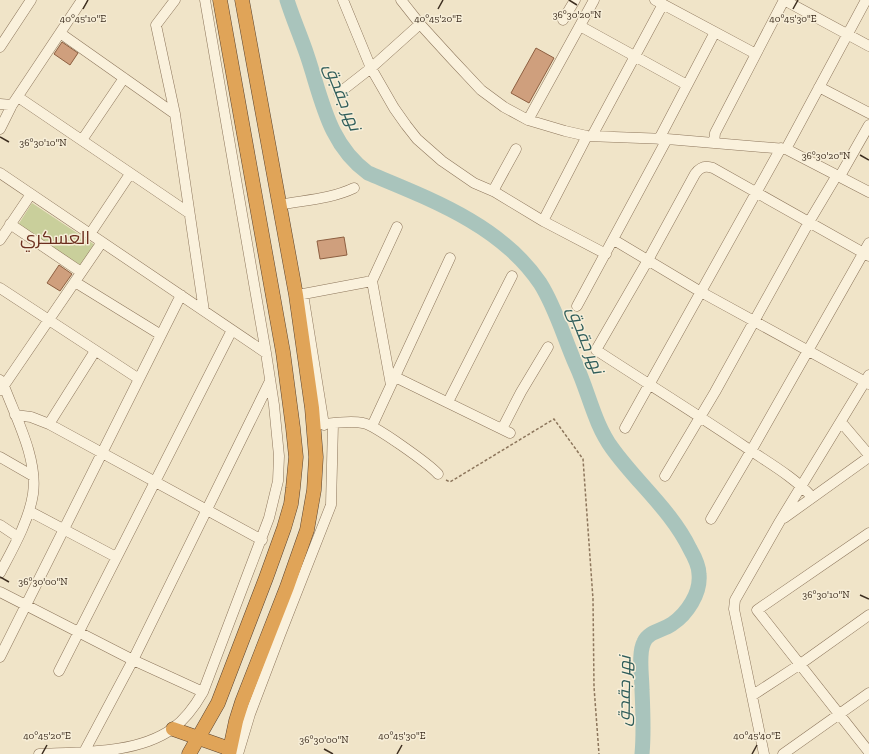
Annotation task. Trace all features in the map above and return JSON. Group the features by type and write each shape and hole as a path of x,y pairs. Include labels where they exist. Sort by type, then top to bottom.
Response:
{"highway":[{"path":"189,754 218,703 284,528 293,488 296,457 294,428 283,352 220,0"},
{"path":"173,729 232,752 236,722 242,702 287,587 307,530 324,425 299,294 279,204 242,0"}],"street":[{"path":"0,47 32,0"},
{"path":"0,129 15,101 82,0"},
{"path":"175,0 156,25 175,114 204,311"},
{"path":"39,754 84,752 133,746 161,737 173,729 190,713 203,692 262,540 275,496 279,469 278,440 270,381 205,0"},
{"path":"343,0 371,68 394,108 417,139 442,161 474,183 493,191 543,221 606,254"},
{"path":"401,0 420,24 481,90 504,107 528,120 565,131 590,136 663,139 784,149 869,192"},
{"path":"563,20 575,0"},
{"path":"528,120 594,0"},
{"path":"714,143 715,133 784,0 800,4 869,46"},
{"path":"625,428 756,193 784,149 819,87 866,0"},
{"path":"543,221 635,56 660,2 756,54"},
{"path":"339,93 371,68 420,24"},
{"path":"580,26 687,85"},
{"path":"577,306 614,240 663,139 687,85 716,32"},
{"path":"60,33 175,114"},
{"path":"82,140 124,78"},
{"path":"819,87 869,113"},
{"path":"0,104 15,101 82,140 189,213"},
{"path":"665,476 809,222 869,125"},
{"path":"493,191 516,149"},
{"path":"812,497 802,485 700,416 596,350 695,174 701,168 706,166 713,168 866,255"},
{"path":"0,173 266,353"},
{"path":"90,234 130,174"},
{"path":"279,204 334,196 354,188"},
{"path":"0,240 31,194"},
{"path":"10,224 81,272"},
{"path":"391,379 372,281 397,227"},
{"path":"614,240 754,321 868,380 780,521 737,594 734,604 764,754"},
{"path":"0,573 29,511 33,492 33,476 26,443 1,386 49,320 102,242"},
{"path":"711,519 808,350 866,255 869,243"},
{"path":"372,426 391,379 450,258"},
{"path":"448,402 512,276"},
{"path":"299,294 372,281"},
{"path":"75,282 161,335"},
{"path":"0,288 139,379"},
{"path":"0,657 181,295"},
{"path":"59,671 232,330"},
{"path":"391,379 448,402 506,431 521,392 548,347"},
{"path":"49,424 96,351"},
{"path":"84,752 133,660 270,381"},
{"path":"15,415 31,416 49,424 262,540"},
{"path":"780,521 869,456 841,422"},
{"path":"232,752 250,714 331,505 324,425 362,423 372,426 429,465 438,474"},
{"path":"0,457 33,476"},
{"path":"29,511 116,557"},
{"path":"0,525 18,536"},
{"path":"869,533 757,610 869,752"},
{"path":"0,592 133,660 203,692"},
{"path":"752,695 799,665 869,615"},
{"path":"784,754 869,693"}],"path":[{"path":"438,474 450,482 554,419 583,459 593,599 594,687 599,754"}],"green space":[{"path":"32,203 95,245 81,267 18,225"}],"building":[{"path":"62,42 78,53 70,65 54,54"},
{"path":"536,48 554,58 529,103 511,93"},
{"path":"344,237 347,255 320,259 317,241"},
{"path":"59,265 72,274 60,291 47,283"}],"waterway":[{"name":"نهر جقجق","path":"287,0 328,120 344,149 368,173 416,193 463,216 505,245 524,263 540,283 551,303 581,376 596,418 606,438 622,461 664,509 682,535 695,558 698,567 699,581 695,596 688,609 678,620 646,638 642,647 642,754"}],"district":[{"name":"العسكري","path":"55,238"}]}
